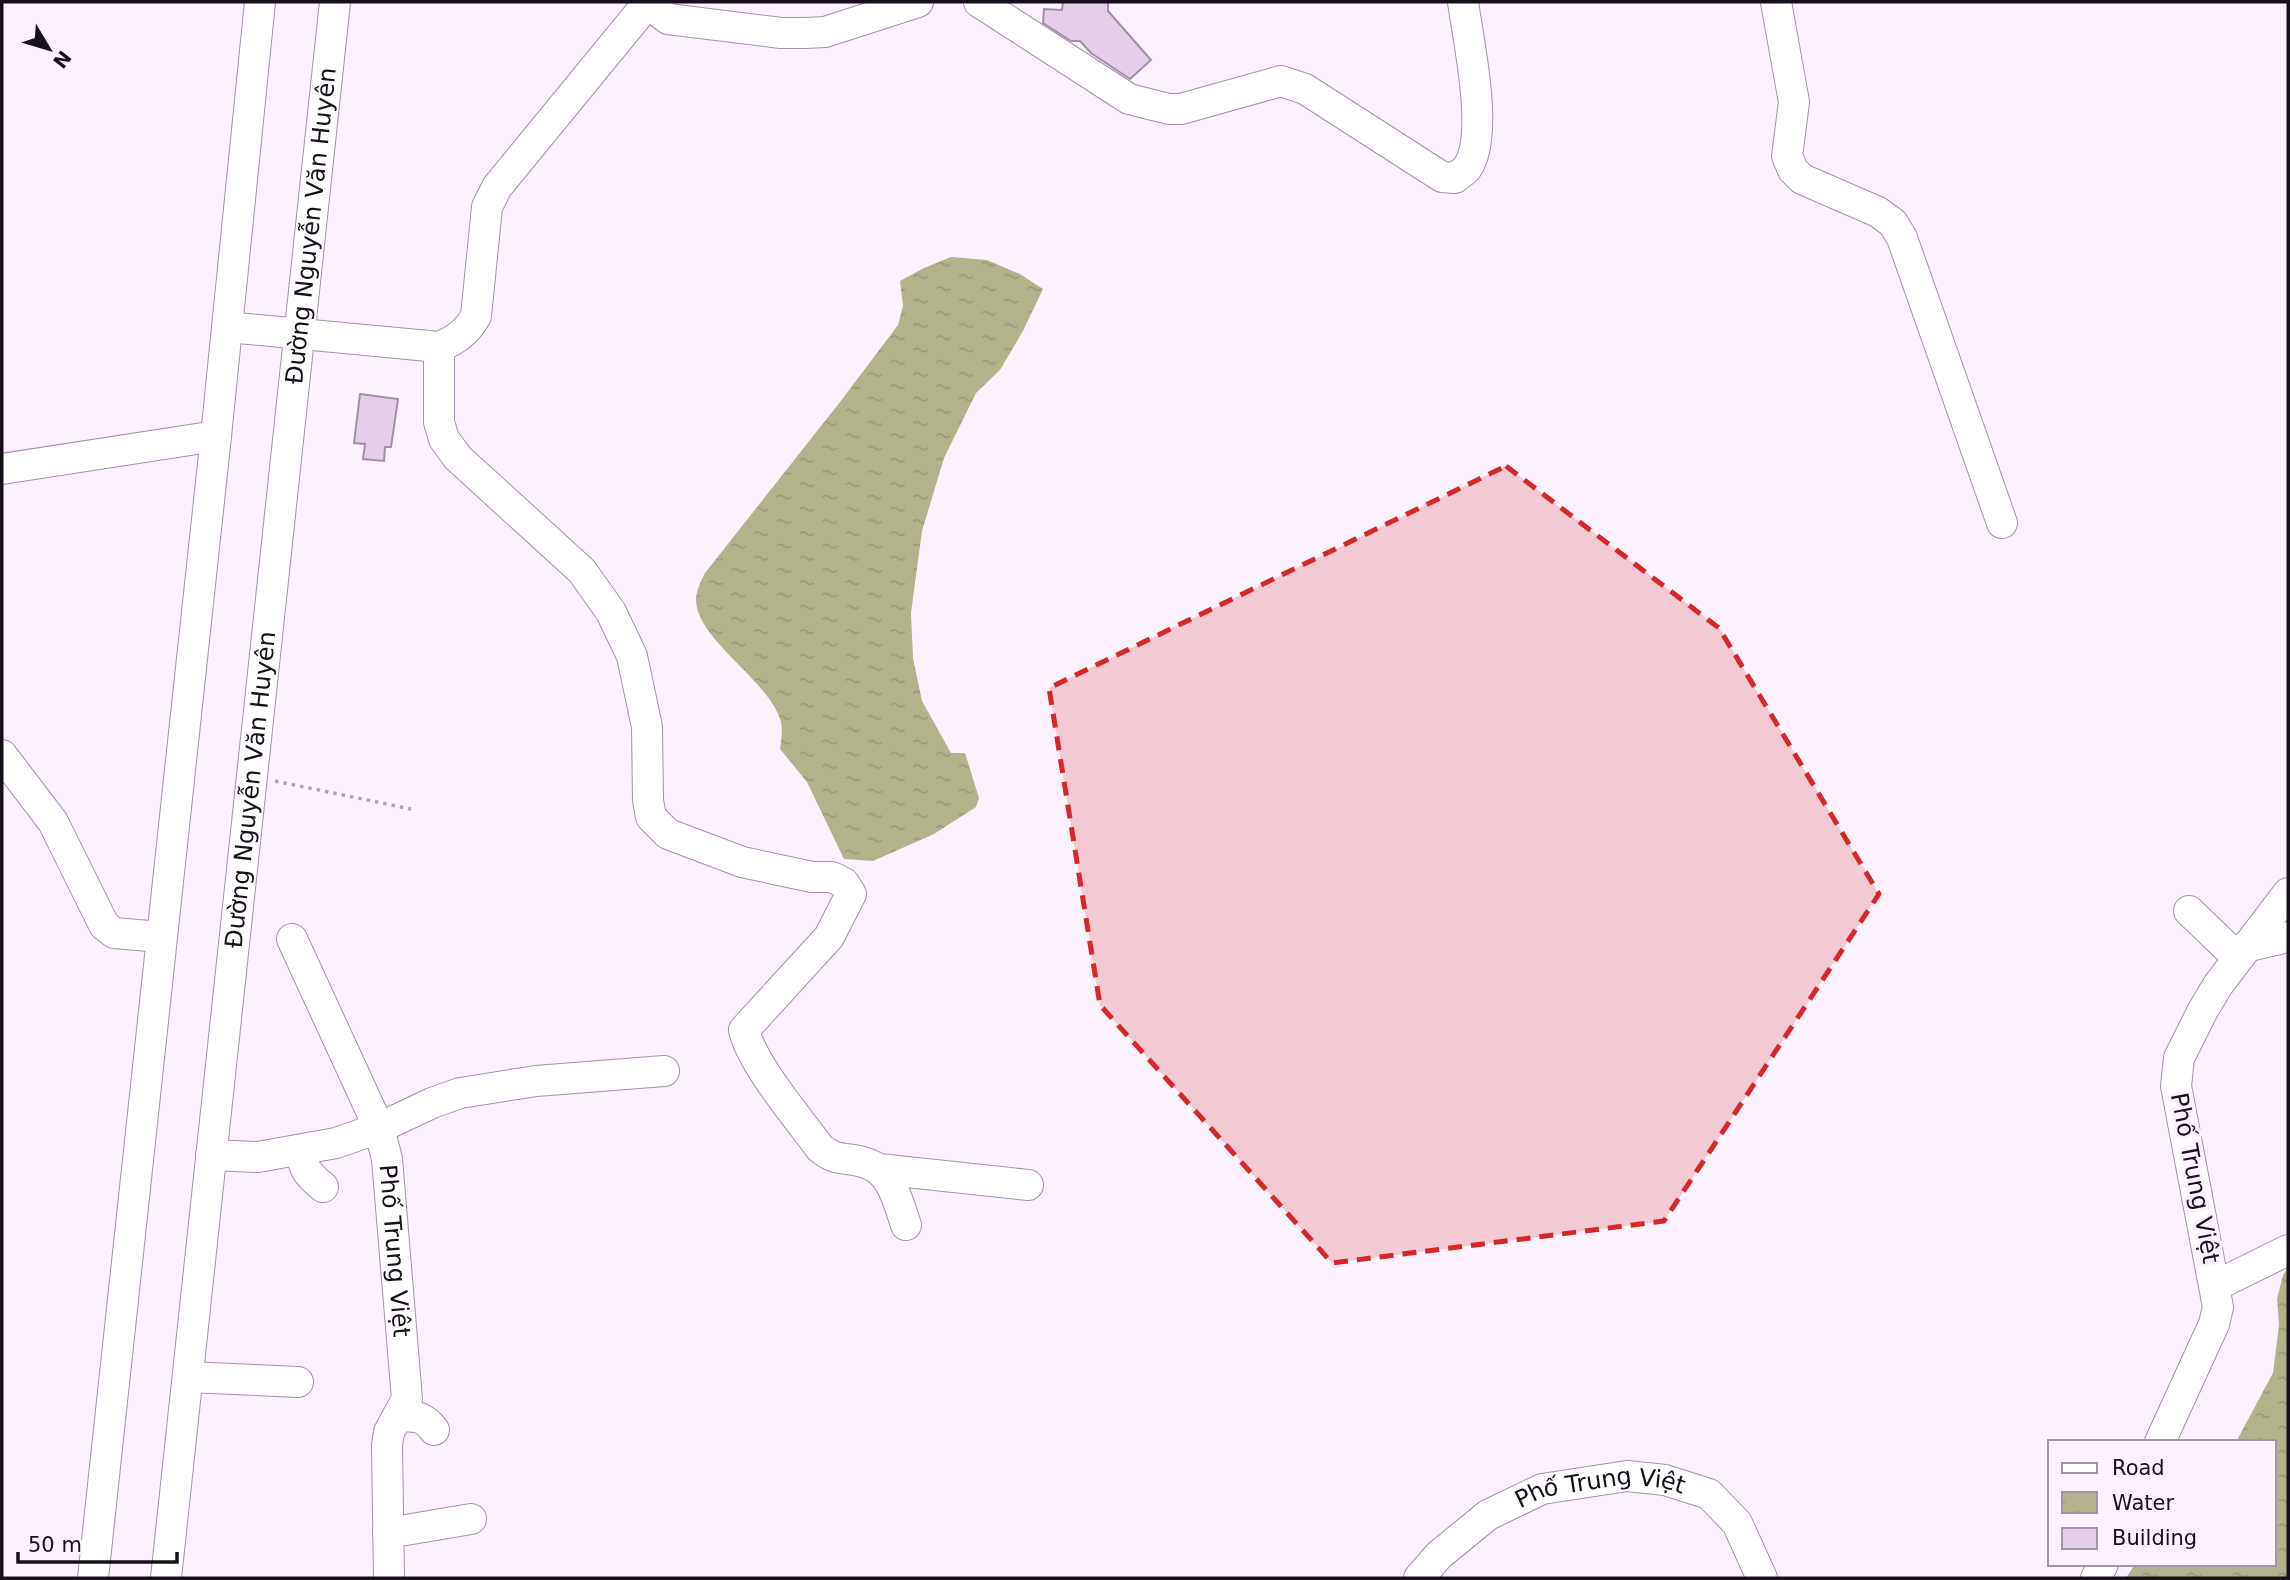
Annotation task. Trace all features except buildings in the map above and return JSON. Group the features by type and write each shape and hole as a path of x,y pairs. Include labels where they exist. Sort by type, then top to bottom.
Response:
{"street":[{"path":"93,1578 260,2"},
{"name":"Đường Nguyễn Văn Huyên","path":"166,1578 335,2"},
{"path":"227,327 439,346 452,342 468,330 476,316 487,207 497,187 646,3 668,19 781,33 805,33 825,32 918,2"},
{"path":"979,2 1129,99 1169,109 1181,109 1281,81 1293,83 1442,177 1454,178 1467,169 1477,135 1476,94 1463,2"},
{"path":"1776,2 1794,102 1787,156 1793,170 1802,179 1878,212 1893,223 1902,238 2001,523"},
{"path":"439,346 439,422 444,439 458,458 582,571 611,612 632,656 647,727 648,800 651,817 668,834 742,862 813,877 832,877 844,883 851,894 829,937 744,1030 747,1044 759,1063 820,1148 831,1157 866,1163 879,1169 1028,1185"},
{"path":"2,469 216,436"},
{"path":"2,755 53,822 104,925 114,933 161,937"},
{"name":"Phố Trung Việt","path":"2161,1440 2214,1324 2218,1307 2176,1086 2179,1058 2191,1031 2218,985 2288,892"},
{"path":"2189,911 2241,953 2288,937"},
{"name":"Phố Trung Việt","path":"292,939 379,1128 387,1159 407,1399 389,1432 387,1445 389,1578"},
{"path":"211,1155 258,1157 336,1143 379,1128 460,1093 536,1081 664,1071"},
{"path":"300,1150 303,1165 309,1175 323,1187"},
{"path":"879,1169 893,1186 906,1225"},
{"path":"2215,1286 2288,1250"},
{"path":"188,1377 298,1382"},
{"path":"398,1416 420,1417 434,1430"},
{"name":"Phố Trung Việt","path":"1419,1578 1439,1555 1488,1516 1542,1489 1627,1476 1665,1480 1709,1494 1737,1523 1762,1578"},
{"path":"388,1533 471,1519"}],"path":[{"path":"252,776 411,809"}],"highlighted area":[{"path":"1506,466 1719,628 1879,894 1664,1221 1332,1263 1100,1005 1049,688"}],"water":[{"path":"951,257 987,260 1020,274 1043,289 1000,370 976,393 944,458 922,531 911,613 913,658 922,701 951,753 965,753 979,798 976,807 934,834 873,861 844,859 807,782 780,749 782,725 774,706 707,629 699,613 696,598 705,573 898,325 903,306 900,281"},
{"path":"2288,1268 2288,1578 2126,1578 2134,1566 2276,1566 2276,1440 2237,1440 2273,1373 2279,1325 2277,1299 2283,1275"}]}
